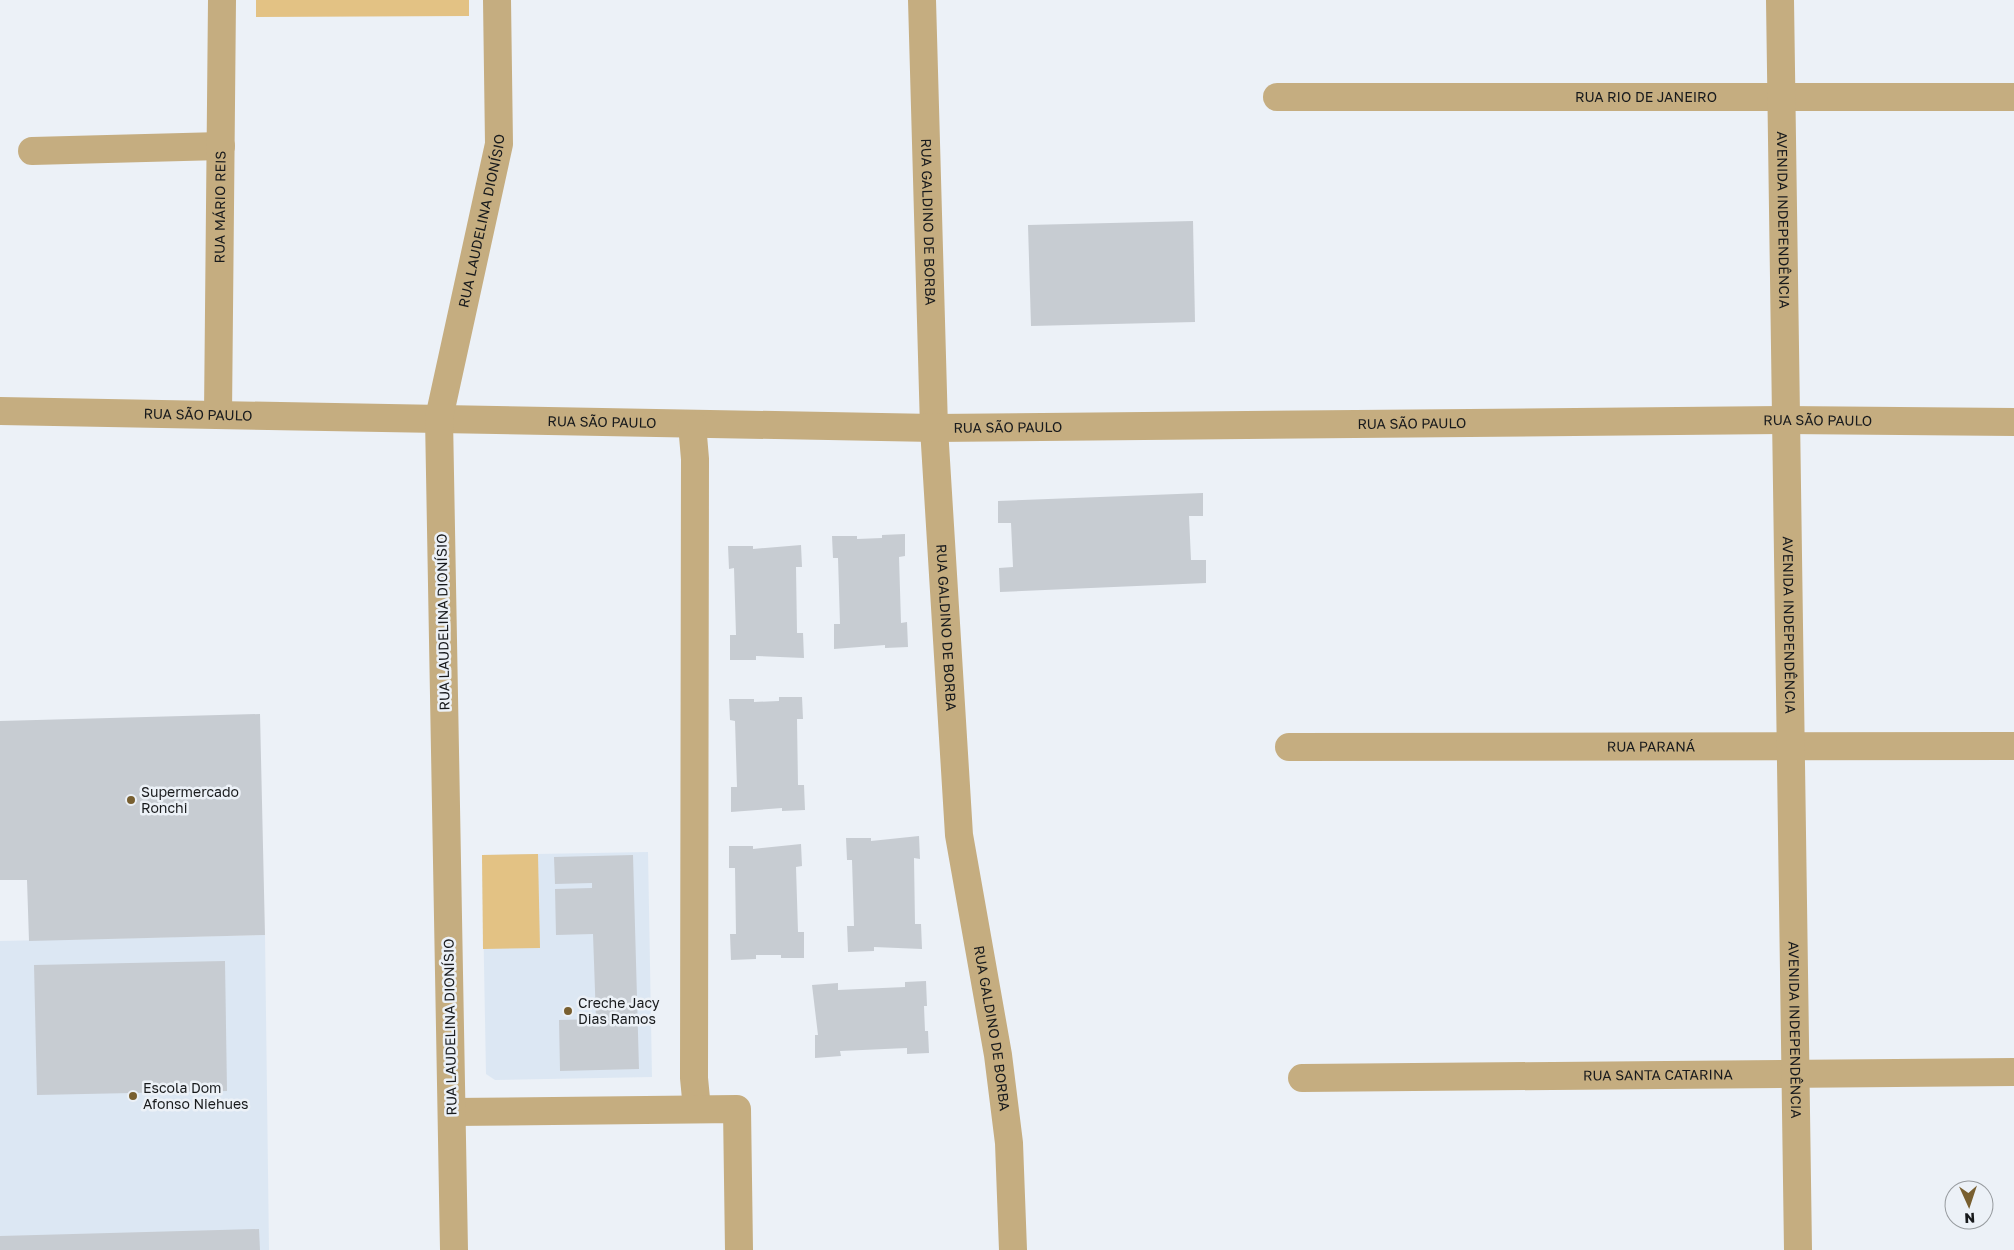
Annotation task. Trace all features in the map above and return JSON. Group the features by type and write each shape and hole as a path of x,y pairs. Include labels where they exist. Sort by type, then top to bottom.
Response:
{"street":[{"name":"RUA MÁRIO REIS","path":"218,415 222,0"},
{"name":"RUA LAUDELINA DIONÍSIO","path":"454,1250 439,418 499,144 497,0"},
{"name":"RUA GALDINO DE BORBA","path":"922,0 934,428 959,836 998,1055 1008,1133 1013,1250"},
{"name":"AVENIDA INDEPENDÊNCIA","path":"1780,0 1798,1250"},
{"name":"RUA RIO DE JANEIRO","path":"1277,97 2014,97"},
{"path":"32,151 221,146"},
{"name":"RUA SÃO PAULO","path":"0,411 934,428 1786,420 2014,422"},
{"path":"692,424 695,459 694,1078 697,1110"},
{"name":"RUA PARANÁ","path":"1289,747 2014,746"},
{"name":"RUA SANTA CATARINA","path":"1302,1078 2014,1072"},
{"path":"452,1112 738,1108 739,1250"}],"shaded area":[{"path":"256,0 469,0 469,16 256,17"},
{"name":"Creche Jacy Dias Ramos","path":"648,852 652,1077 495,1080 486,1074 482,855"},
{"path":"538,854 540,948 483,949 482,855"},
{"name":"Escola Dom Afonso Niehues","path":"265,935 269,1250 0,1250 0,941"}],"building":[{"path":"1193,221 1195,322 1031,326 1028,225"},
{"path":"1203,493 1203,516 1189,516 1191,560 1206,560 1206,583 1000,592 999,568 1013,567 1011,523 998,523 998,501"},
{"path":"905,534 905,556 899,557 901,623 907,622 908,647 885,648 885,645 834,649 834,624 840,624 838,558 833,558 832,536 857,536 857,539 882,538 882,535"},
{"path":"801,545 802,567 796,567 797,633 803,633 804,658 756,656 756,660 730,660 730,635 736,635 734,568 729,569 728,546 753,546 753,549"},
{"path":"779,697 802,697 803,719 797,719 798,785 804,785 805,810 782,811 782,808 731,812 731,787 737,787 735,721 730,720 729,699 754,699 754,702 779,701"},
{"name":"Supermercado Ronchi","path":"260,714 265,935 29,941 27,880 0,880 0,721"},
{"path":"919,836 920,859 914,858 915,924 921,924 922,949 874,947 874,951 848,952 847,926 854,926 852,860 847,860 846,838 871,838 871,841"},
{"path":"801,844 802,866 796,867 798,932 804,932 804,958 781,958 781,955 756,955 756,959 731,960 730,934 736,934 735,868 729,868 729,846 753,846 753,849"},
{"path":"633,855 639,1069 560,1071 559,1020 596,1019 593,934 556,935 555,889 592,888 592,883 555,884 554,857"},
{"path":"225,961 227,1091 37,1095 34,965"},
{"path":"926,981 925,1031 928,1031 929,1053 907,1054 907,1048 840,1051 841,1056 815,1058 815,1035 818,1035 812,985 838,983 838,990 905,987 905,982"},
{"path":"259,1229 260,1250 0,1250 0,1236"}],"place":[{"name":"Supermercado Ronchi","path":"131,800"},
{"name":"Creche Jacy Dias Ramos","path":"568,1011"},
{"name":"Escola Dom Afonso Niehues","path":"133,1096"}]}
